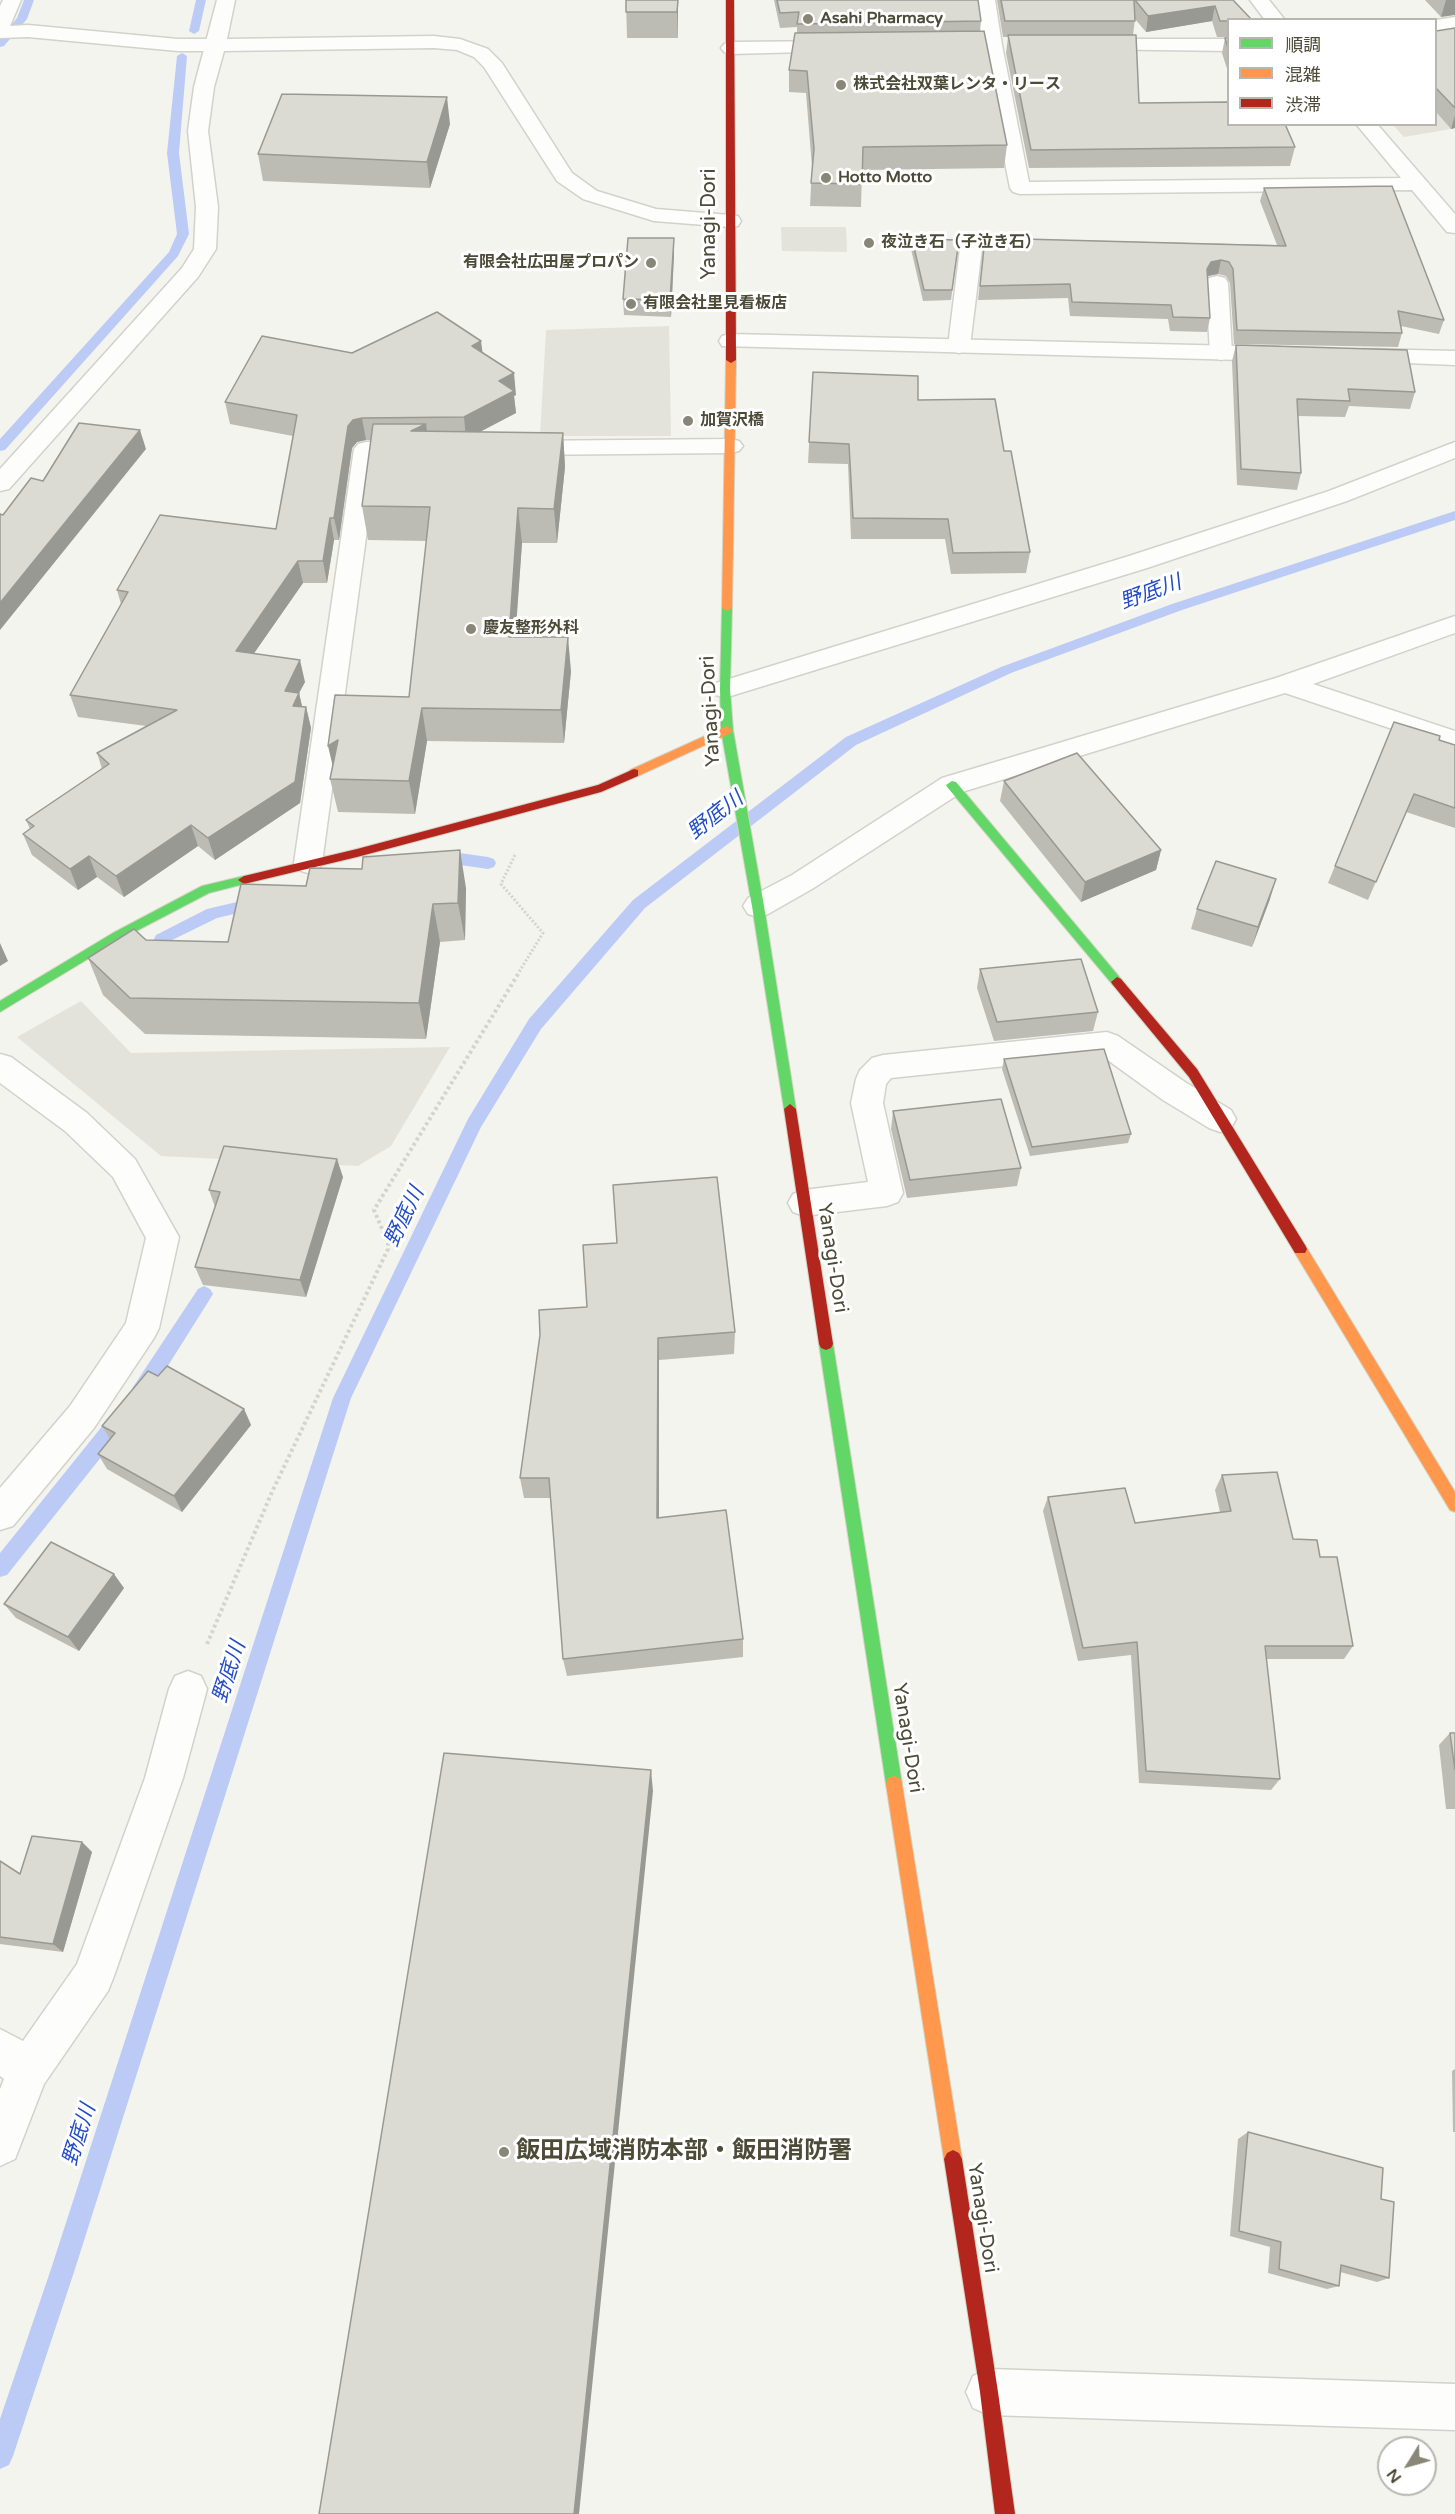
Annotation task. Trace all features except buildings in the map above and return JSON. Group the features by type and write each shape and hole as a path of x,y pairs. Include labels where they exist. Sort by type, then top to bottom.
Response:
{"street":[{"path":"0,26 12,0"},
{"path":"0,484 190,272 206,249 207,207 198,130 204,87 226,0"},
{"name":"Yanagi-Dori","path":"730,0 731,446 725,689 727,730 758,906 989,2392 1005,2514"},
{"path":"986,0 992,45 1020,188 1417,184"},
{"path":"1259,0 1274,18"},
{"path":"1437,26 1455,23"},
{"path":"0,32 28,31 125,41 216,45 434,42 460,45 481,52 492,63 564,177 590,195 654,215 730,221"},
{"path":"969,45 1016,45"},
{"path":"1075,45 1227,45"},
{"path":"731,48 852,46"},
{"path":"1368,126 1455,227"},
{"path":"959,346 971,248"},
{"path":"1217,283 1221,353"},
{"path":"730,341 1303,355"},
{"path":"1338,356 1455,358"},
{"path":"497,448 731,446"},
{"path":"308,863 366,449 438,448"},
{"path":"725,689 1138,562 1327,500 1455,449"},
{"path":"758,906 802,882 952,785 1285,684 1455,624"},
{"path":"1285,684 1455,741"},
{"path":"0,1007 117,936 206,889 357,853 601,788 727,730"},
{"path":"952,785 1193,1073 1455,1505"},
{"path":"804,1203 887,1192 867,1103 871,1079 883,1067 1107,1044 1174,1091 1220,1119"},
{"path":"0,1066 76,1122 124,1168 163,1237 142,1328 82,1418 0,1514"},
{"path":"0,2144 14,2060 93,1976 164,1778 188,1689"},
{"path":"989,2392 1455,2407"}],"path":[{"path":"188,1689 272,1492 388,1249 388,1243 374,1210 543,933 501,884 516,855 473,841 465,824"}],"shaded area":[{"path":"1437,113 1451,129 1404,137 1394,126 1437,126"},
{"path":"781,227 846,227 847,252 782,251"},
{"path":"669,326 671,436 540,436 546,330"},
{"path":"81,1001 131,1053 450,1047 391,1146 358,1166 161,1156 17,1037"}],"waterway":[{"path":"0,44 22,19 29,0"},
{"path":"194,31 201,0"},
{"path":"0,447 174,253 183,234 173,153 182,56"},
{"name":"野底川","path":"0,2456 63,2269 342,1398 474,1124 535,1024 639,904 851,741 1006,670 1177,607 1455,515"},
{"path":"437,861 453,858 488,863"},
{"path":"162,939 213,913 258,903"},
{"path":"140,1393 204,1294"},
{"path":"0,1568 123,1415"}],"traffic: fast":[{"path":"727,608 725,689 727,730 790,1109"},
{"path":"952,785 1117,982"},
{"path":"0,1007 117,936 206,889 244,880"},
{"path":"826,1344 894,1784"}],"traffic: slow":[{"path":"727,608 731,360"},
{"path":"634,773 727,730"},
{"path":"1300,1249 1455,1505"},
{"path":"894,1784 953,2159"}],"traffic: jam":[{"path":"730,0 731,360"},
{"path":"244,880 357,853 601,788 634,773"},
{"path":"1117,982 1193,1073 1300,1249"},
{"path":"790,1109 826,1344"},
{"path":"953,2159 989,2392 1005,2514"}],"place":[{"name":"Asahi Pharmacy","path":"808,19"},
{"name":"株式会社双葉レンタ・リース","path":"841,85"},
{"name":"Hotto Motto","path":"826,178"},
{"name":"夜泣き石（子泣き石）","path":"869,243"},
{"name":"有限会社広田屋プロパン","path":"651,263"},
{"name":"有限会社里見看板店","path":"631,304"},
{"name":"加賀沢橋","path":"688,421"},
{"name":"慶友整形外科","path":"471,629"},
{"name":"飯田広域消防本部・飯田消防署","path":"504,2152"}]}
